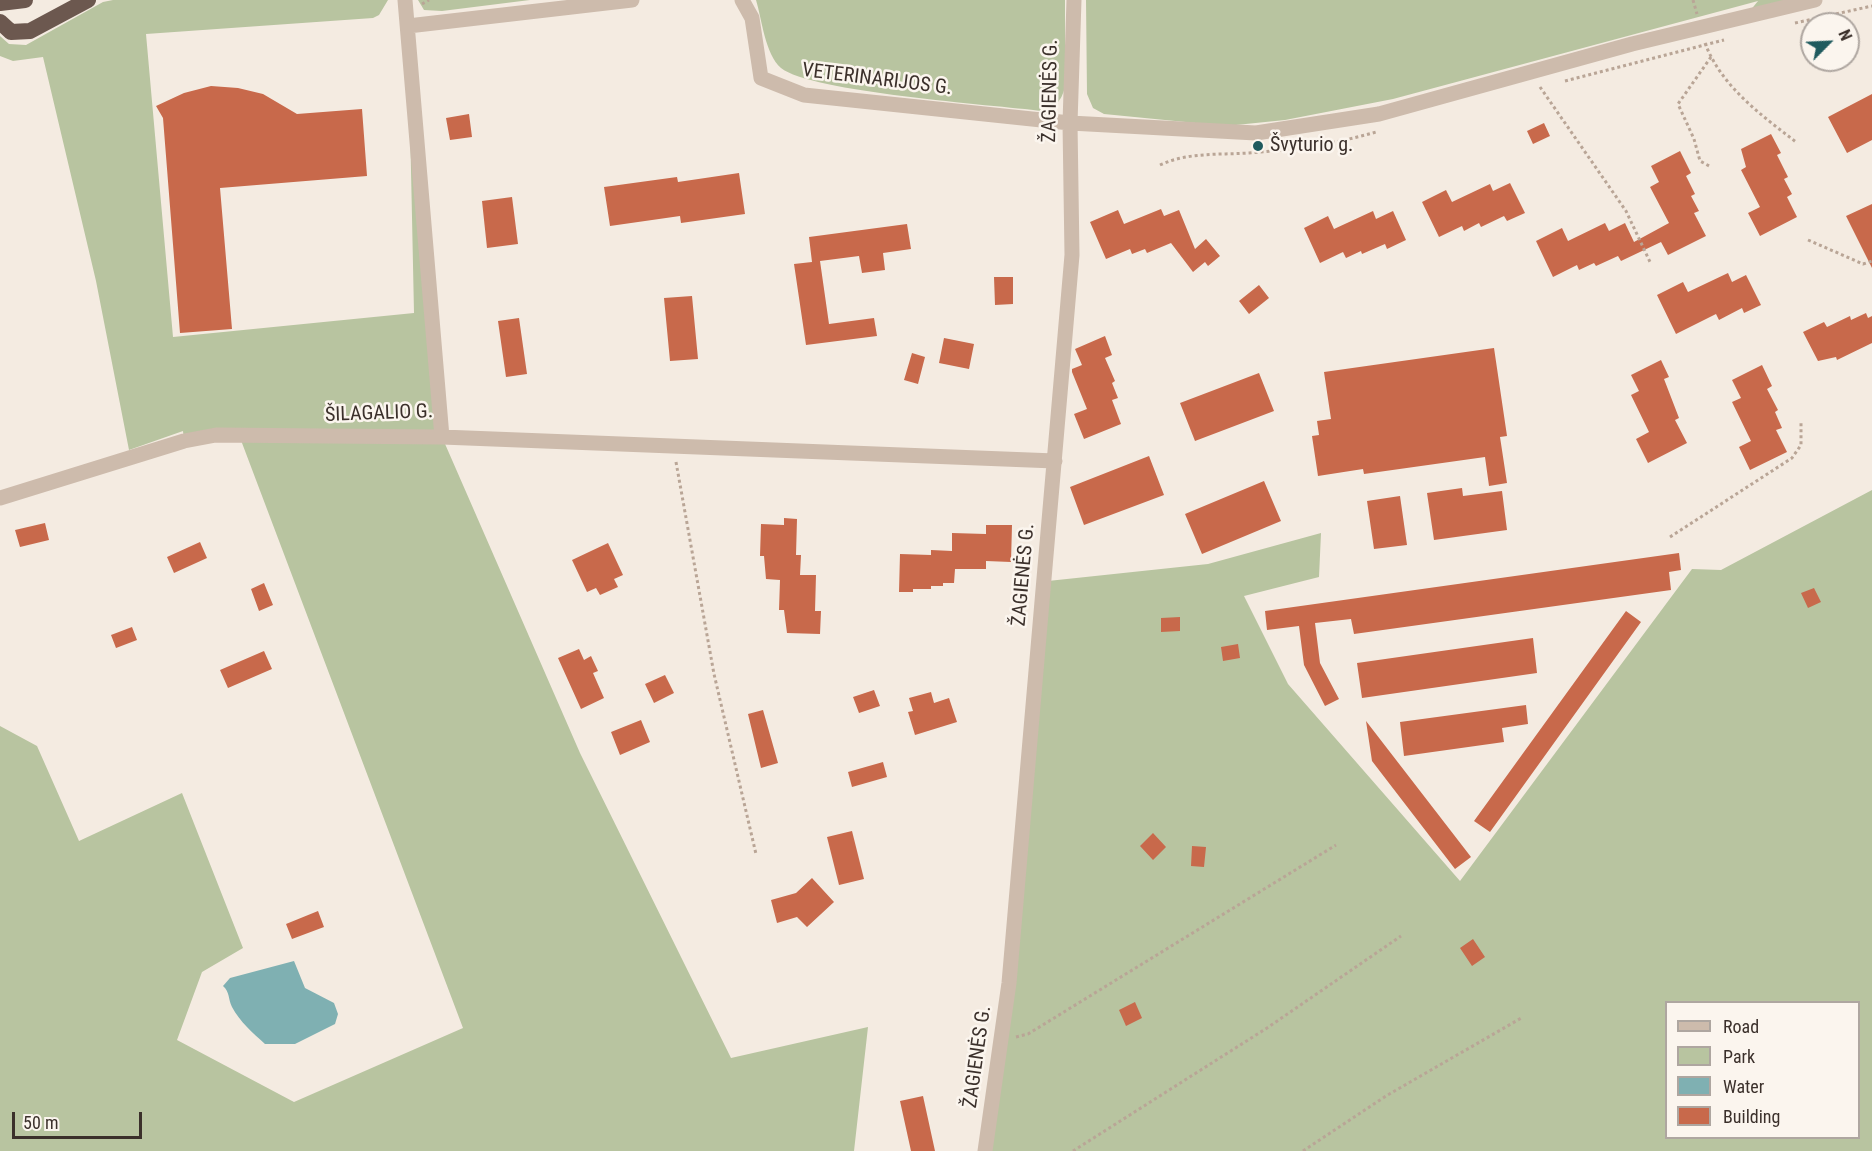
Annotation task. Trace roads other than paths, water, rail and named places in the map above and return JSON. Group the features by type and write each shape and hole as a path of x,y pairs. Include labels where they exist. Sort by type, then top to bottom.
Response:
{"highway":[{"path":"0,3 25,0"},
{"path":"0,22 11,32 30,31 88,0"}],"street":[{"name":"ŠILAGALIO G.","path":"0,498 184,441 216,435 442,437 405,0"},
{"path":"408,26 632,0"},
{"name":"VETERINARIJOS G.","path":"742,0 753,18 761,78 804,95 1070,123"},
{"name":"ŽAGIENĖS G.","path":"985,1151 1002,1039 1072,255 1070,123 1074,0"},
{"path":"1070,123 1256,133 1379,114 1700,28 1815,0"},
{"path":"442,437 673,448 1055,461"}],"water":[{"path":"294,961 305,988 334,1003 338,1014 335,1024 295,1044 265,1044 239,1018 223,986 230,978"}],"place":[{"name":"Švyturio g.","path":"1258,146"}]}
